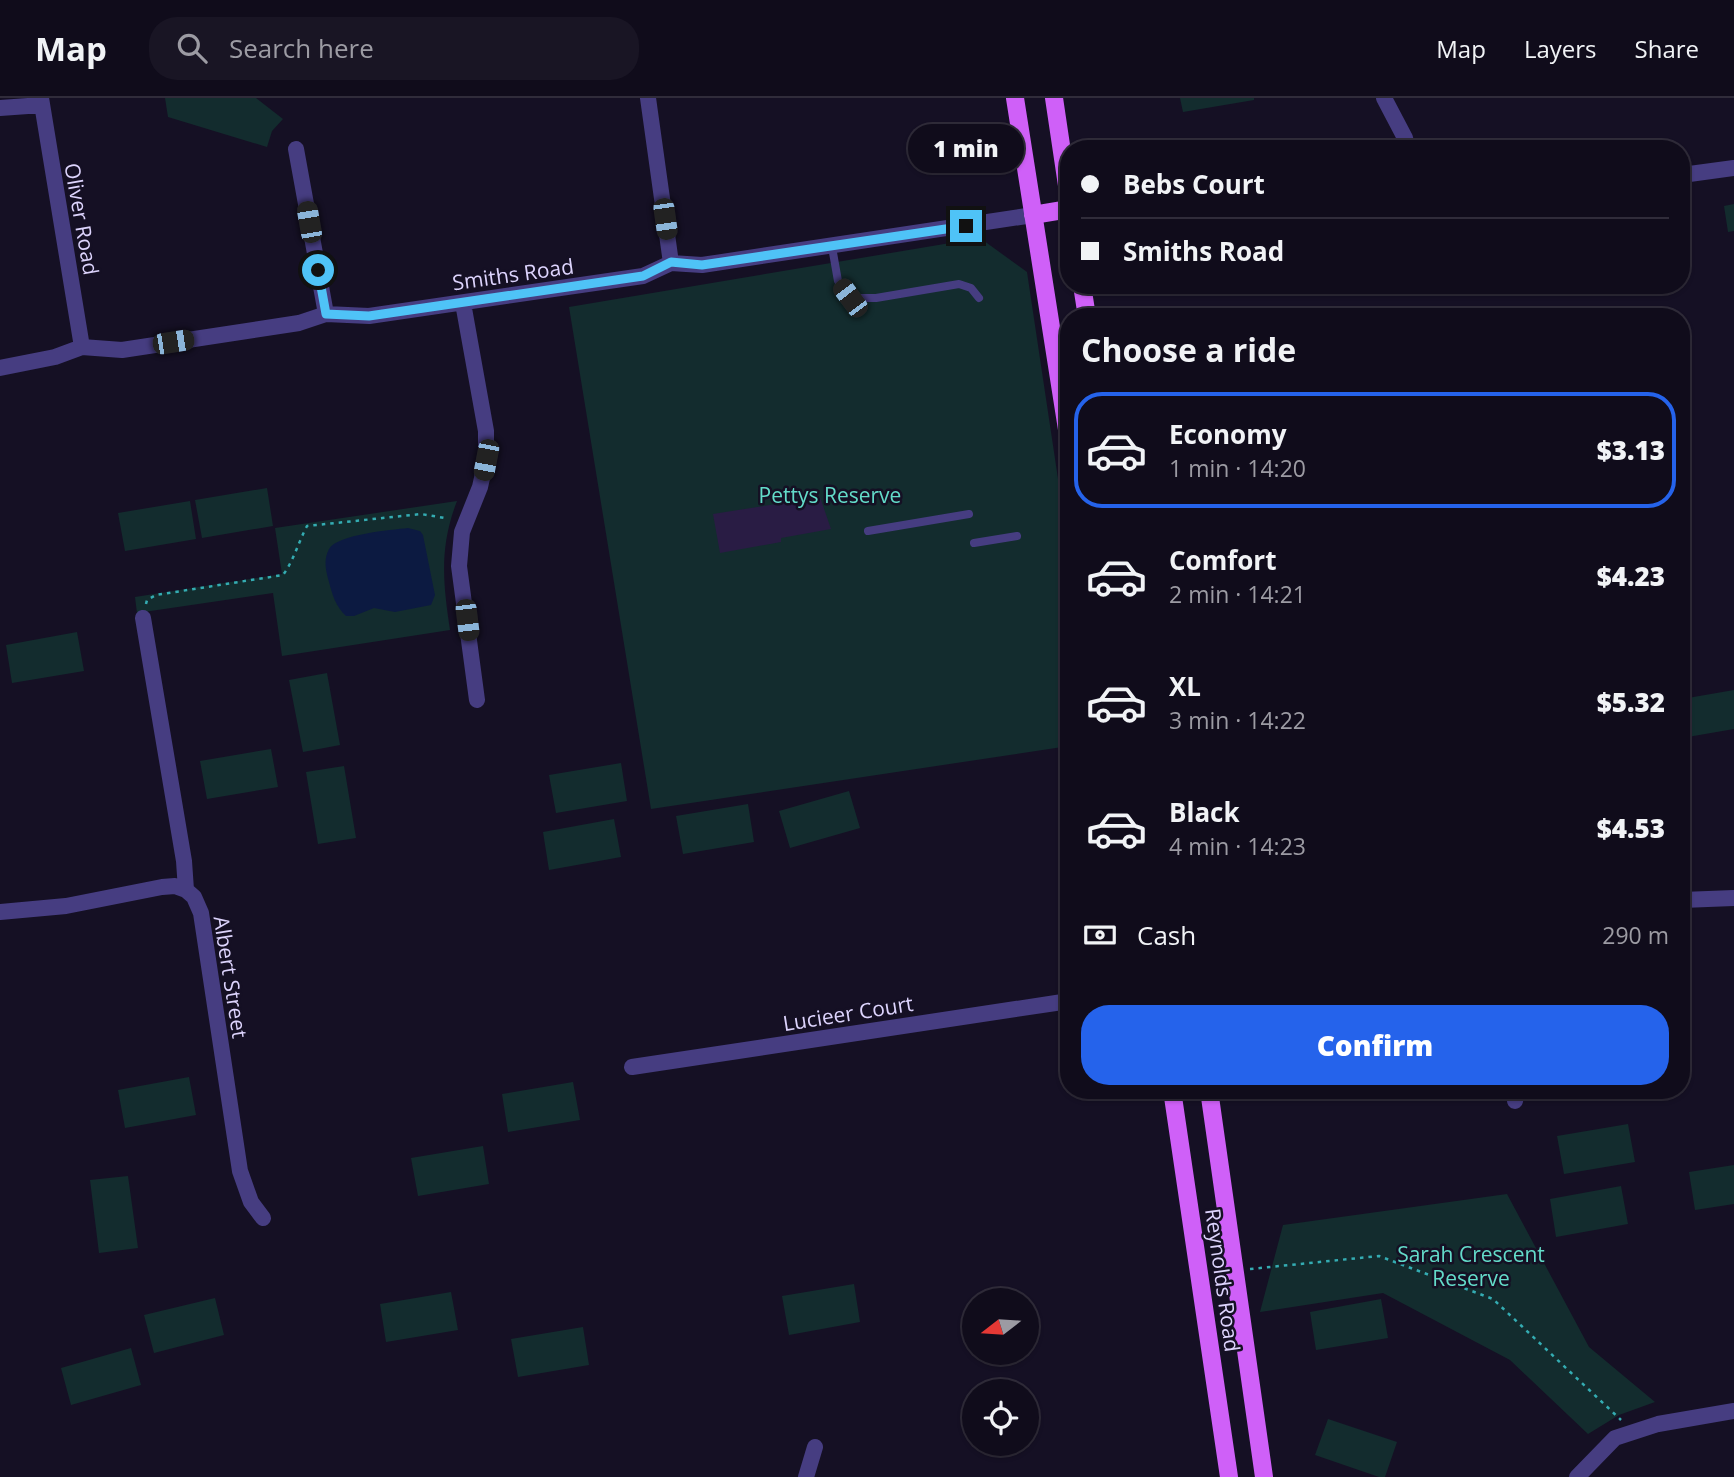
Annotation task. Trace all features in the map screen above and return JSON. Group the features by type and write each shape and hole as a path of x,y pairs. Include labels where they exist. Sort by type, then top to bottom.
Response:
{"main road":[{"path":"1015,98 1060,385"},
{"path":"1054,98 1060,140"},
{"path":"1033,215 1060,210"},
{"name":"Reynolds Road","path":"1173,1099 1229,1477"},
{"name":"Reynolds Road","path":"1210,1099 1264,1477"}],"street":[{"path":"648,98 671,262"},
{"path":"1384,98 1406,140"},
{"path":"0,108 41,101"},
{"name":"Oliver Road","path":"41,101 82,346"},
{"path":"296,149 326,314"},
{"path":"1690,175 1734,168"},
{"name":"Smiths Road","path":"0,368 55,357 82,346 122,350 299,323 326,314 369,316 643,276 671,262 702,265 1033,215"},
{"path":"463,303 485,431 486,460 478,494 462,532 459,566 477,699"},
{"name":"Albert Street","path":"143,618 184,860 186,891 194,897 201,912 240,1171 251,1202 263,1218"},
{"path":"0,912 66,906 162,887 175,886 186,891"},
{"path":"1690,900 1734,898"},
{"name":"Lucieer Court","path":"632,1066 1060,1002"},
{"path":"1577,1477 1615,1438 1658,1424 1734,1411"},
{"path":"806,1477 815,1447"}],"lane":[{"path":"832,247 838,281 850,298 876,298 959,284 971,288 979,298"},
{"path":"868,531 969,514"},
{"path":"974,544 1017,536"}],"path":[{"path":"143,618 147,600 156,595 283,575 293,562 307,526 421,514 444,517"},
{"path":"1250,1269 1379,1256 1493,1298 1634,1432"}],"green space":[{"path":"165,98 256,98 283,119 272,131 267,147 168,117"},
{"path":"1180,98 1254,98 1254,100 1183,112"},
{"path":"1734,204 1734,231 1728,232 1724,206"},
{"name":"Pettys Reserve","path":"980,238 1027,272 1060,492 1060,747 651,809 569,307"},
{"path":"267,488 273,526 202,538 195,500"},
{"path":"190,501 196,539 125,551 118,513"},
{"path":"457,501 447,534 444,565 450,630 282,656 273,593 137,613 135,597 282,574 275,528"},
{"path":"77,632 84,671 12,683 6,645"},
{"path":"327,673 340,745 303,752 289,680"},
{"path":"1734,690 1734,729 1690,737 1690,698"},
{"path":"271,749 278,787 207,799 200,761"},
{"path":"621,763 627,801 556,813 549,775"},
{"path":"344,766 356,838 318,844 306,772"},
{"path":"849,791 860,828 790,848 779,811"},
{"path":"748,804 754,842 683,854 676,816"},
{"path":"614,819 621,857 549,870 543,832"},
{"path":"189,1077 196,1115 125,1128 118,1090"},
{"path":"573,1082 580,1120 508,1132 502,1094"},
{"path":"1628,1124 1635,1162 1564,1174 1557,1136"},
{"path":"483,1146 489,1184 418,1196 411,1158"},
{"path":"1734,1165 1734,1204 1695,1210 1689,1172"},
{"path":"128,1176 138,1248 99,1253 90,1180"},
{"path":"1621,1186 1628,1224 1556,1237 1550,1199"},
{"name":"Sarah Crescent Reserve","path":"1507,1194 1589,1347 1655,1402 1619,1415 1588,1434 1510,1360 1383,1293 1260,1312 1283,1225"},
{"path":"854,1284 860,1322 789,1335 782,1296"},
{"path":"451,1292 458,1330 386,1342 380,1304"},
{"path":"215,1298 224,1335 154,1353 144,1315"},
{"path":"1381,1299 1388,1338 1316,1350 1310,1312"},
{"path":"583,1327 589,1365 518,1377 511,1339"},
{"path":"131,1348 141,1385 71,1405 61,1368"},
{"path":"1328,1419 1397,1442 1385,1477 1315,1455"}],"water":[{"path":"408,528 420,531 423,535 435,595 431,605 395,612 374,608 354,616 346,616 335,600 328,578 326,561 329,549 353,536"}],"building":[{"path":"820,497 831,529 781,538 781,542 720,553 713,514"}],"route":[{"path":"318,270 326,314 369,316 643,276 671,262 702,265 966,226"}]}
